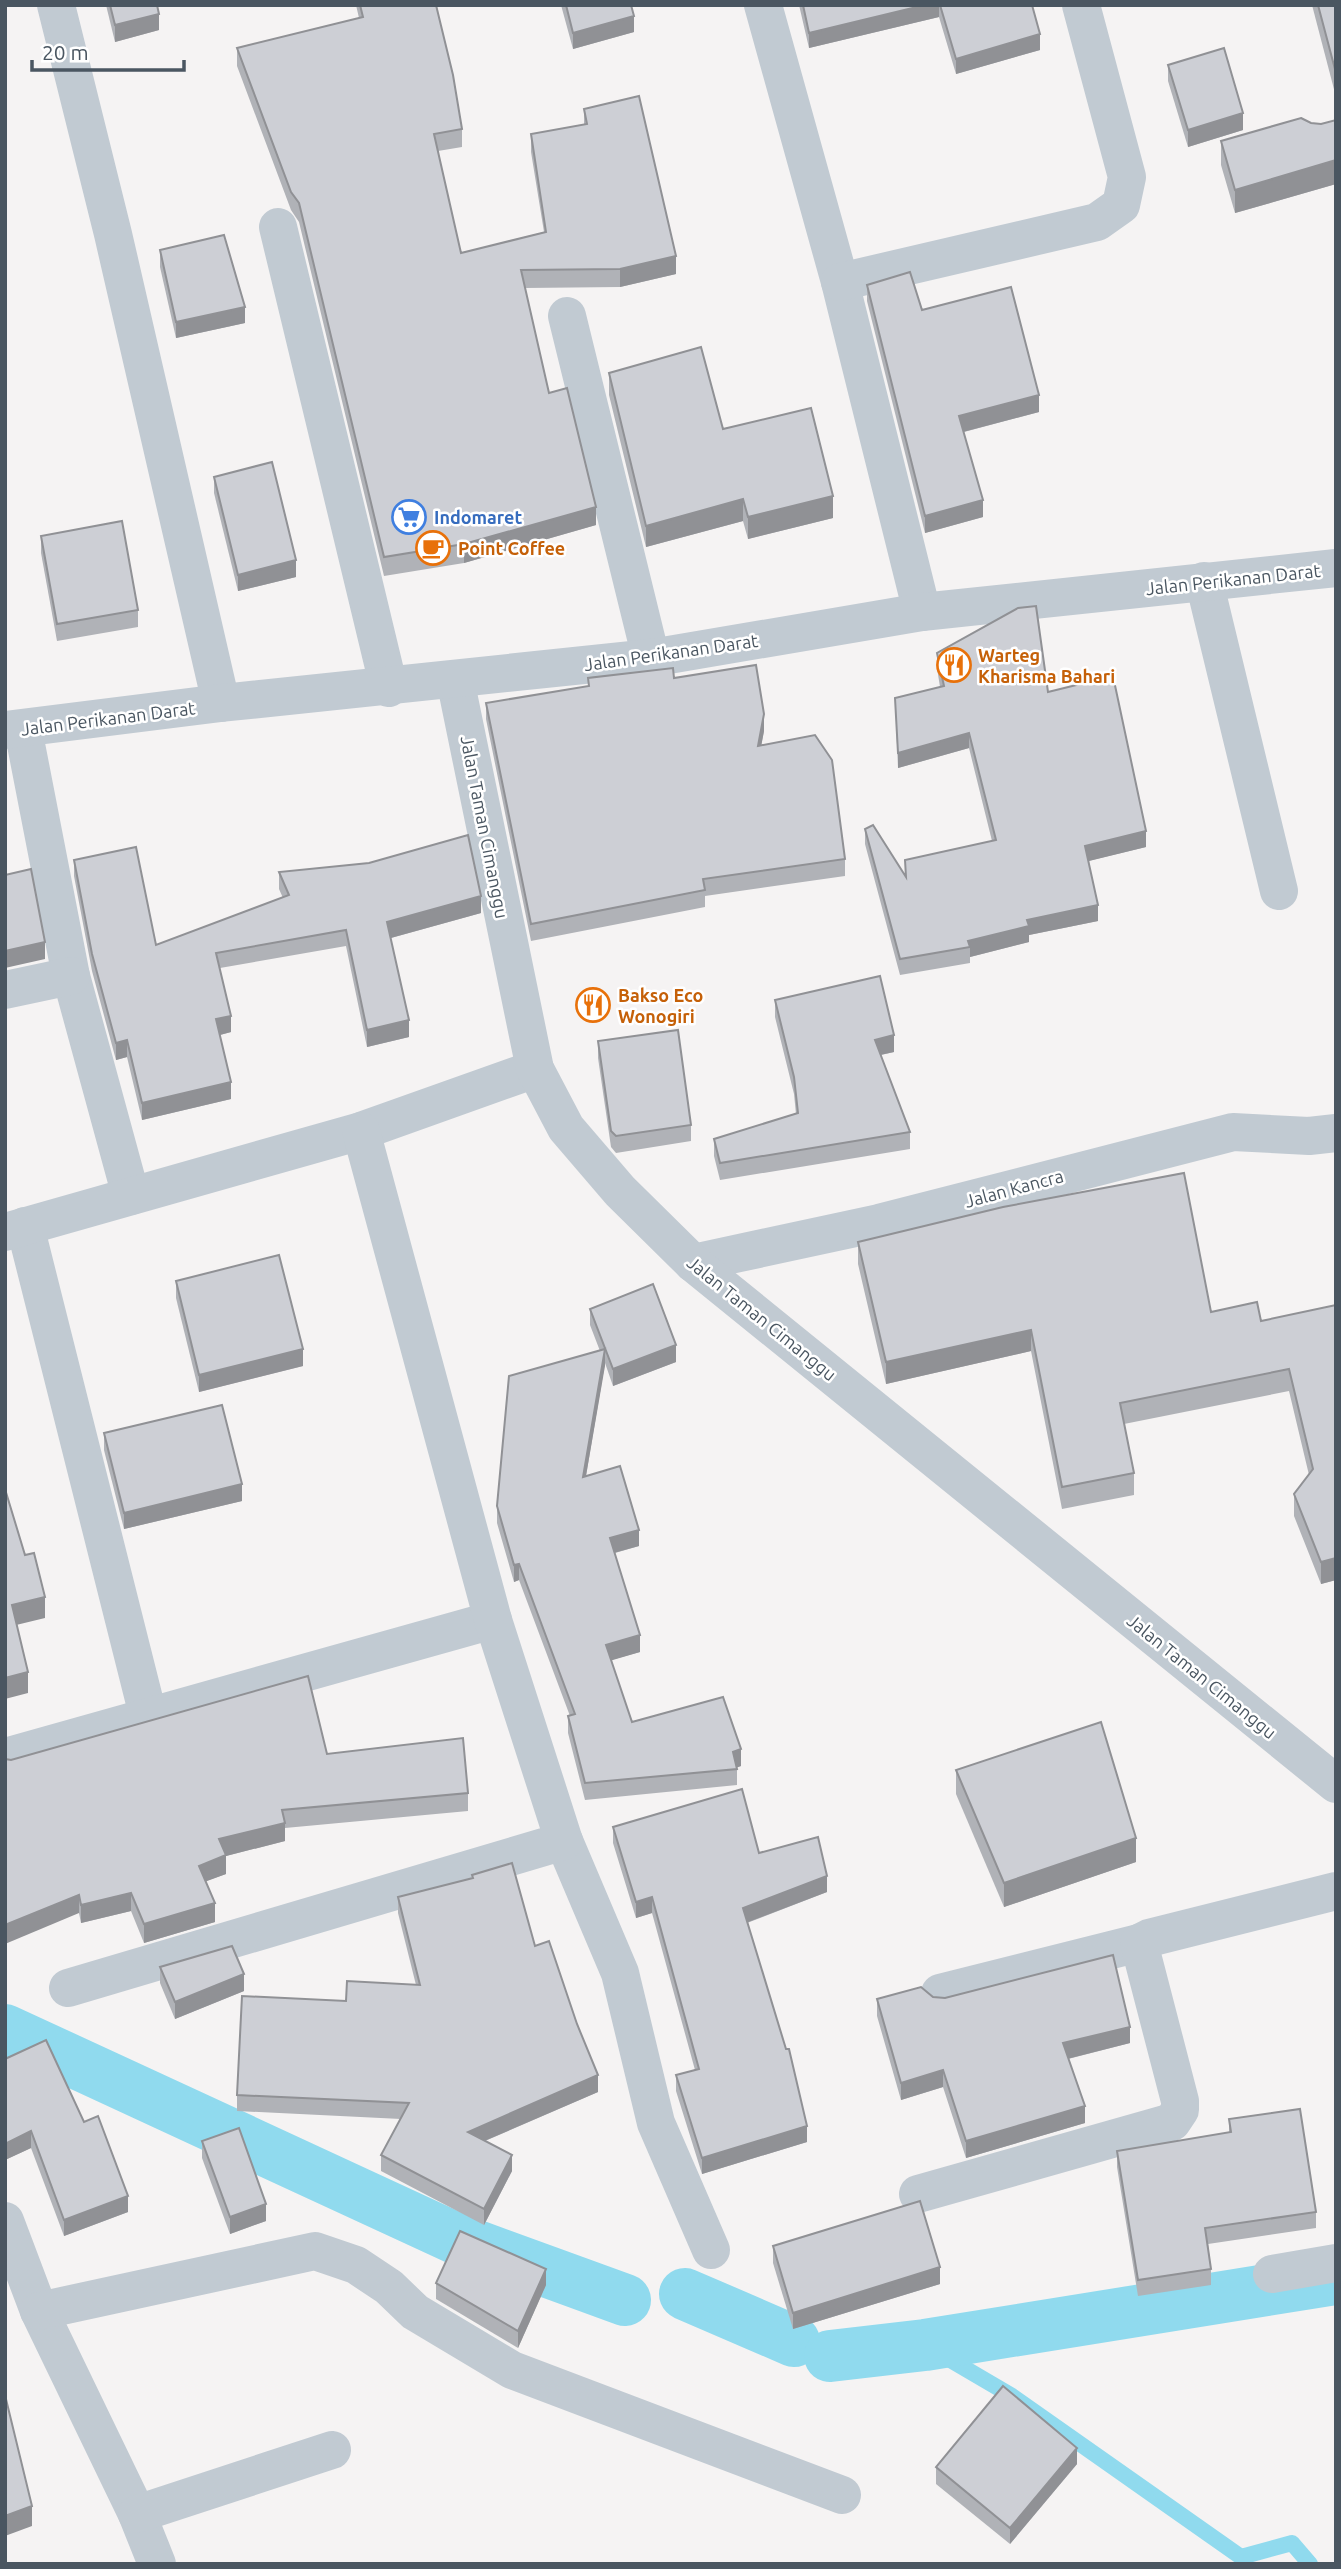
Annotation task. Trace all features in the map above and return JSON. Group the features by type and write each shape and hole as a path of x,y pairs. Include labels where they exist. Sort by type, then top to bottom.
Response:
{"street":[{"path":"56,5 113,234 221,703"},
{"path":"763,5 841,282 922,612"},
{"path":"841,282 1097,222 1121,205 1127,177 1081,5"},
{"path":"278,227 389,688"},
{"path":"567,316 651,658"},
{"name":"Jalan Perikanan Darat","path":"14,729 221,703 389,688 651,658 922,612 1336,568"},
{"path":"1205,581 1279,891"},
{"name":"Jalan Taman Cimanggu","path":"455,679 535,1069 566,1128 620,1191 693,1263 1336,1784"},
{"path":"14,729 71,976 131,1196"},
{"path":"5,990 71,976"},
{"path":"148,1715 15,1229 361,1131 535,1069"},
{"path":"361,1131 493,1620 564,1841 620,1973 656,2123 711,2250"},
{"name":"Jalan Kancra","path":"693,1263 879,1223 1233,1132 1309,1136 1336,1133"},
{"path":"5,1757 493,1620"},
{"path":"68,1988 564,1841"},
{"path":"940,1993 1336,1891"},
{"path":"918,2194 1172,2122 1180,2110 1180,2101 1139,1943"},
{"path":"5,2221 39,2311 137,2514 157,2564"},
{"path":"39,2311 314,2251 356,2264 388,2287 415,2312 512,2370 842,2495"},
{"path":"1272,2274 1336,2263"},
{"path":"137,2514 332,2450"}],"building":[{"path":"110,5 157,5 159,14 115,25"},
{"path":"360,5 436,5 453,75 462,129 434,134 461,253 546,232 531,134 587,124 584,109 639,96 676,256 620,269 521,270 549,393 567,388 596,507 464,544 384,557 299,203 291,192 237,48 363,17"},
{"path":"566,5 631,5 634,16 573,33"},
{"path":"803,5 925,5 809,33"},
{"path":"940,5 1032,5 1040,34 956,59"},
{"path":"1318,5 1336,5 1336,73"},
{"path":"1224,48 1243,113 1188,130 1168,65"},
{"path":"1301,118 1321,124 1336,120 1336,160 1235,190 1221,141"},
{"path":"224,235 245,307 176,322 160,250"},
{"path":"910,272 922,310 1011,287 1039,395 959,416 983,500 925,516 867,285"},
{"path":"701,347 723,429 811,408 833,496 748,517 743,499 646,526 609,373"},
{"path":"272,462 296,560 238,575 214,477"},
{"path":"122,521 138,610 57,624 41,536"},
{"path":"1036,606 1048,692 1113,676 1146,831 1085,846 1098,905 1027,920 1029,926 968,941 970,947 900,959 865,829 873,825 906,877 905,860 996,840 969,733 898,753 895,698 944,686 937,653 1018,608"},
{"path":"756,665 764,714 758,746 815,735 832,760 845,859 703,879 705,890 531,924 486,703 589,686 588,678 673,668 674,678"},
{"path":"468,835 481,896 387,922 409,1020 367,1030 346,930 216,953 231,1016 216,1019 231,1082 142,1103 127,1040 116,1043 92,954 74,860 136,847 156,945 289,895 279,872 369,863"},
{"path":"31,869 45,942 5,951 5,875"},
{"path":"880,976 894,1035 875,1040 910,1132 720,1163 714,1139 798,1113 794,1077 775,1000"},
{"path":"678,1030 691,1125 616,1136 611,1131 598,1041"},
{"path":"1184,1173 1211,1312 1257,1302 1261,1321 1336,1305 1336,1558 1321,1562 1294,1494 1313,1469 1289,1369 1120,1403 1134,1473 1062,1487 1031,1330 886,1362 858,1242 1003,1207"},
{"path":"279,1255 303,1349 199,1375 176,1281"},
{"path":"653,1284 676,1345 613,1369 590,1309"},
{"path":"605,1349 583,1477 620,1466 639,1530 610,1538 640,1635 606,1645 632,1722 723,1697 741,1749 733,1752 737,1769 585,1783 568,1716 575,1714 519,1564 514,1565 497,1506 509,1376"},
{"path":"222,1405 242,1484 124,1513 104,1433"},
{"path":"5,1489 25,1555 34,1553 45,1597 12,1605 28,1672 5,1678"},
{"path":"308,1676 327,1754 463,1738 468,1793 282,1810 285,1823 219,1839 226,1855 199,1866 215,1903 144,1924 131,1893 81,1905 79,1895 5,1925 5,1759 11,1760"},
{"path":"1101,1722 1136,1838 1004,1883 956,1770"},
{"path":"742,1789 759,1853 818,1837 827,1876 743,1908 786,2049 789,2049 807,2126 702,2158 676,2075 699,2069 652,1897 636,1902 613,1827"},
{"path":"512,1863 535,1946 549,1941 577,2024 598,2075 468,2132 512,2155 484,2209 381,2155 409,2103 237,2095 242,1996 346,2001 347,1981 420,1985 398,1897 473,1878 472,1875"},
{"path":"232,1946 244,1974 175,2002 160,1967"},
{"path":"1113,1955 1130,2027 1063,2043 1085,2106 966,2141 943,2070 901,2083 877,1999 921,1987 933,1997 945,1998"},
{"path":"46,2040 84,2122 98,2116 128,2196 64,2220 31,2131 5,2144 5,2059"},
{"path":"1300,2109 1316,2212 1205,2228 1211,2269 1138,2280 1117,2151 1231,2132 1229,2119"},
{"path":"239,2128 266,2204 230,2217 202,2141"},
{"path":"920,2201 940,2267 793,2313 773,2246"},
{"path":"460,2231 546,2269 518,2331 436,2283"},
{"path":"1003,2386 1077,2448 1010,2528 936,2467"},
{"path":"5,2395 32,2506 5,2516"}],"waterway":[{"path":"5,2030 455,2238 625,2300"},
{"path":"830,2356 925,2345 1335,2279"},
{"path":"685,2294 794,2341"},
{"path":"925,2345 1012,2396 1241,2557 1292,2543 1310,2564"}],"place":[{"name":"Indomaret","path":"409,517"},
{"name":"Point Coffee","path":"433,548"},
{"name":"Warteg Kharisma Bahari","path":"954,665"},
{"name":"Bakso Eco Wonogiri","path":"593,1005"}]}
